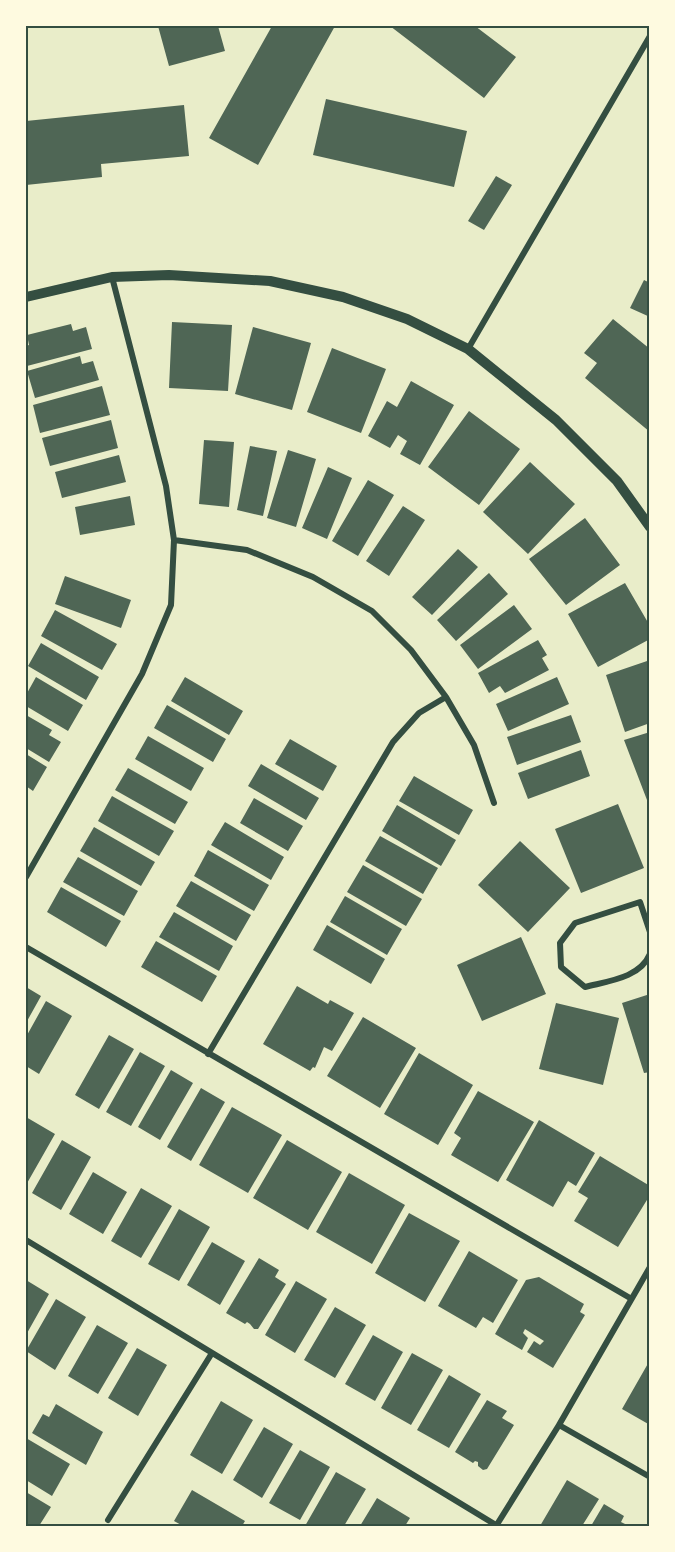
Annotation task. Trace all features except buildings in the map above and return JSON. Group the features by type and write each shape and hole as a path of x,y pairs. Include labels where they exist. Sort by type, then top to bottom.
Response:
{"street":[{"path":"468,349 650,36"},
{"path":"26,297 112,277 169,275 270,281 354,300 406,319 468,349 556,420 617,481 650,527"},
{"path":"26,877 142,674 171,605 174,540 166,486 112,277"},
{"path":"174,540 247,550 323,582 372,611 411,650 446,697 474,745 494,803"},
{"path":"208,1054 393,742 419,713 446,697"},
{"path":"650,899 575,923 560,943 561,967 585,987 627,976 646,963 650,954"},
{"path":"640,902 650,932"},
{"path":"26,947 630,1298"},
{"path":"26,1240 496,1526 559,1425 630,1298 650,1267"},
{"path":"108,1520 212,1353"},
{"path":"559,1425 650,1477"}]}
